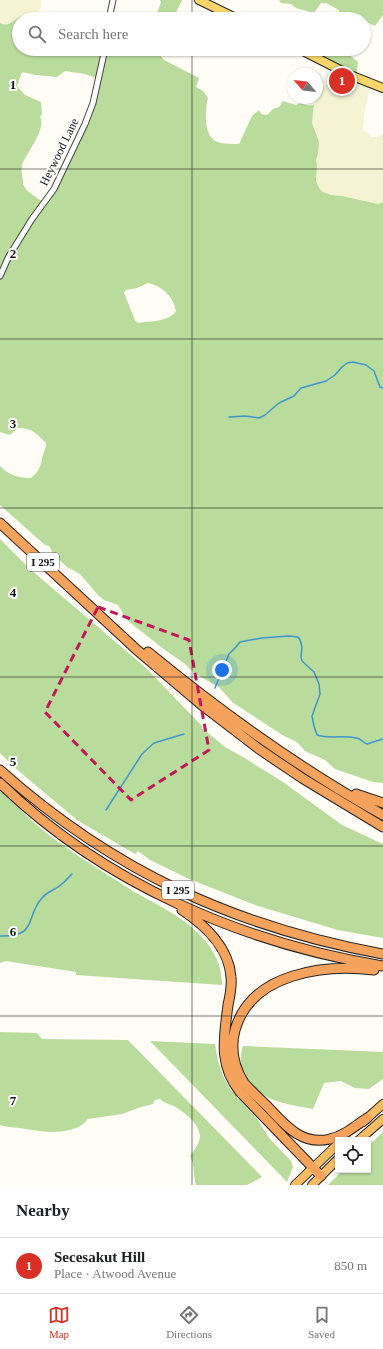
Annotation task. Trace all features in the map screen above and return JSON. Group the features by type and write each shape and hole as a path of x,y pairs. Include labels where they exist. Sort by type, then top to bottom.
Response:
{"highway":[{"name":"I 295","path":"0,523 163,673 230,728 302,778 383,827"},
{"path":"86,602 181,678 254,733 297,762 383,815"},
{"path":"297,762 353,793 383,803"},
{"name":"I 295","path":"0,770 39,804 80,834 139,870 186,894 234,914 282,931 332,944 383,954"},
{"path":"0,783 31,812 64,838 108,866 152,891 196,920 212,935 228,962 231,976 223,1045 224,1060 229,1074 240,1092 321,1176"},
{"path":"152,891 205,915 273,940 327,955 383,966"},
{"path":"367,1118 343,1134 330,1139 312,1140 294,1133 244,1083 235,1062 233,1041 239,1019 249,1004 264,991 284,979 304,973 327,969 353,968 383,971"},
{"path":"345,1137 383,1104"},
{"path":"362,1137 383,1119"},
{"path":"296,1185 335,1147"},
{"path":"312,1185 335,1163"}],"main road":[{"path":"199,0 224,12"},
{"path":"313,56 383,88"}],"street":[{"path":"110,12 113,0"},
{"name":"Heywood Lane","path":"0,276 9,256 32,219 54,189 85,124 92,103 103,56"}],"highlighted area":[{"path":"98,607 189,640 209,750 131,800 45,712"}],"shaded area":[{"path":"0,0 41,0 41,6 38,12 12,12 12,22 0,23"},
{"path":"352,75 371,83 364,115 363,130 371,137 378,137 383,133 383,202 379,204 331,195 323,192 319,188 316,181 316,160 318,154 312,123 314,104 323,104 323,86 333,78 342,81 345,77 344,81 347,83"}],"green space":[{"path":"160,0 182,0 176,12 157,12 161,2"},
{"path":"279,0 383,0 383,15 375,26 371,24 371,12 339,12 339,10 326,3 321,3 315,12 310,12 296,8 291,4 281,3"},
{"path":"12,22 12,56 161,56 164,60 199,78 196,87 203,91 208,98 206,109 207,129 212,139 217,142 225,144 239,144 252,116 259,110 261,114 267,115 273,109 279,107 283,101 287,102 287,104 296,105 303,104 309,106 314,104 312,123 319,142 316,160 316,181 319,188 323,192 331,195 378,204 383,202 383,783 373,782 335,769 325,760 305,751 297,742 284,736 232,702 220,688 194,673 184,663 127,620 118,605 104,600 98,595 80,574 67,567 54,555 49,546 45,545 0,505 0,466 7,472 14,475 31,478 37,472 46,445 46,443 36,434 27,429 18,428 10,435 0,432 0,23 8,24","holes":["65,71 85,74 96,78 89,112 52,191 43,202 30,193 23,184 22,165 41,128 40,117 42,114 41,102 25,95 17,86 22,72 57,77","148,283 158,287 170,297 176,311 173,315 164,319 138,323 135,320 124,293 126,290 137,288"]},
{"path":"315,56 351,56 358,62 356,77"},
{"path":"0,539 30,569 145,667 202,726 202,728 225,747 283,782 342,825 383,844 383,938 338,930 258,906 189,879 150,860 138,851 135,854 77,820 14,767 0,753"},
{"path":"0,790 36,825 49,835 128,888 185,921 193,928 206,941 213,952 221,971 222,985 76,975 76,972 6,961 0,963"},
{"path":"0,1032 37,1033 42,1039 128,1040 262,1177 247,1185 196,1185 193,1163 190,1156 199,1142 199,1131 194,1122 186,1115 174,1106 160,1099 155,1100 153,1104 122,1114 88,1119 82,1125 65,1131 55,1132 0,1125"},
{"path":"150,1041 215,1044 218,1061 223,1076 230,1089 258,1120 269,1138 291,1161 293,1167 287,1182"},
{"path":"243,1046 383,1052 383,1079 369,1089 355,1088 341,1081 324,1083 313,1109 286,1104 267,1097 250,1083 241,1063"},
{"path":"383,1132 383,1185 328,1185 340,1173 371,1173 371,1143"}],"waterway":[{"path":"229,417 245,416 259,418 279,403 294,396 301,388 326,381 335,375 347,363 353,362 366,365 374,371 380,387 383,388"},
{"path":"215,688 229,654 240,642 262,638 289,636 298,637 302,647 302,661 314,672 319,684 320,694 312,716 317,735 326,737 358,738 367,744 383,739"},
{"path":"106,810 142,754 154,743 184,734"},
{"path":"0,936 21,933 26,929 37,905 42,898 62,884 72,874"}],"place":[{"name":"Secesakut Hill","path":"342,81"}]}
